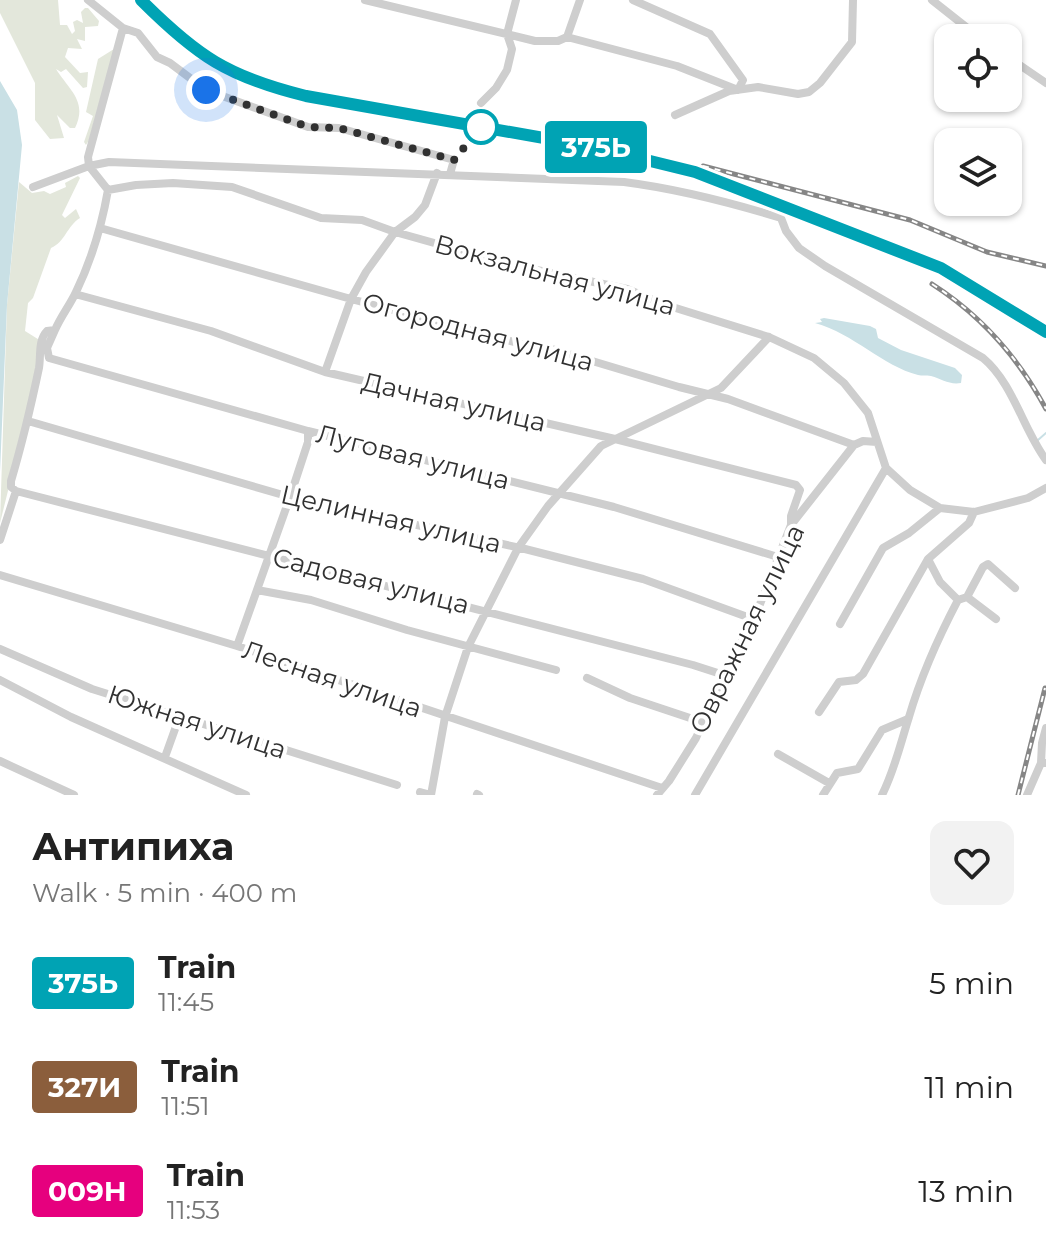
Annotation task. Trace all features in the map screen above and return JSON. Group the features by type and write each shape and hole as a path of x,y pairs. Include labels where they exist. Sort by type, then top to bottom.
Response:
{"street":[{"path":"88,0 123,28 138,33 157,57 206,90 308,127 339,128 454,160 450,174"},
{"path":"365,0 393,8 405,4 535,41 558,41 567,37 677,66 738,90"},
{"path":"481,103 496,88 507,70 512,49 507,34 516,0"},
{"path":"567,37 580,0"},
{"path":"633,0 710,34 743,80 738,90"},
{"path":"675,115 729,91 758,87 798,94 809,92 820,83 852,42 853,0"},
{"path":"932,0 962,24"},
{"path":"0,540 16,491 11,487 11,481 28,421 41,359 42,338 47,331 55,330 65,307 75,294 100,228 108,190 89,166 91,146 123,28"},
{"path":"1022,67 1046,83"},
{"path":"33,187 89,166 109,162 624,182 732,202 781,218 786,231 799,248 990,364 1021,413 1034,445 1046,460"},
{"path":"325,372 351,299 366,272 395,232 415,217 429,197 437,173"},
{"name":"Вокзальная улица","path":"108,190 173,183 232,187 321,218 362,220 513,265 627,289 666,305 769,337 814,358 844,383 868,413 886,468"},
{"path":"415,217 413,226 418,238"},
{"name":"Огородная улица","path":"100,228 351,299 529,346 552,349 709,394 854,445"},
{"name":"Дачная улица","path":"75,294 211,331 325,372 615,439 796,485 800,490 791,525"},
{"name":"Луговая улица","path":"55,330 47,348 49,358 308,431 614,507 778,557"},
{"path":"420,792 431,795 445,717 468,647 485,610 498,592 518,548 559,494 601,446 728,383 769,337"},
{"name":"Целинная улица","path":"28,421 290,497 643,579 753,619"},
{"path":"237,646 290,497 308,442 308,431"},
{"path":"854,445 863,441 877,442"},
{"name":"Овражная улица","path":"660,791 696,738 753,619 791,525 854,445"},
{"path":"695,795 886,468 910,490 940,508 974,512 1028,498 1046,488"},
{"name":"Садовая улица","path":"16,491 485,610 724,675"},
{"path":"840,624 883,548 909,533 940,508"},
{"path":"819,712 839,682 856,680 863,674 928,559 969,523 974,512"},
{"path":"928,559 940,582 996,619"},
{"path":"882,795 895,769 926,667 962,599 988,564 1015,588"},
{"name":"Лесная улица","path":"0,575 237,646 660,791"},
{"path":"257,590 311,600 556,670"},
{"name":"Южная улица","path":"0,649 92,689 397,785"},
{"path":"587,678 630,698 702,722"},
{"path":"0,680 71,717 246,795"},
{"path":"165,757 179,718"},
{"path":"823,795 837,773 858,769 882,730 908,719"},
{"path":"1027,795 1043,763 1042,743 1046,728"},
{"path":"778,754 829,783"},
{"path":"0,761 74,795"}],"shaded area":[{"path":"0,0 58,0 60,25 67,25 72,34 75,31 73,22 83,23 81,12 85,8 99,21 98,26 85,27 85,41 77,39 82,49 68,48 65,57 80,73 88,72 87,87 83,88 66,69 61,72 56,69 75,96 79,110 75,128 70,128 57,115 64,138 50,139 35,120 35,83 0,13"},
{"path":"114,49 86,145 84,142 93,116 86,112 98,59"},
{"path":"78,176 80,178 62,215 65,218 76,209 80,218 51,248 33,298 28,303 25,331 41,341 35,382 0,523 7,305 19,182 32,193 44,191 50,194 66,187 65,183"}],"water":[{"path":"0,81 17,110 22,145 7,305 0,472"},
{"path":"820,319 870,326 876,329 878,338 901,350 955,368 962,375 961,383 905,371 843,334 815,323 822,322"}],"waterway":[{"path":"1038,440 1046,433"}],"railway":[{"path":"136,0 183,45 207,62 236,78 268,90 345,107 635,159 694,175 927,267 1046,336"},
{"path":"703,166 910,220 987,252 1046,266"},
{"path":"932,284 967,310 997,339 1046,409"},
{"path":"1018,795 1045,688"}],"train":[{"name":"375Ь","path":"141,0 185,42 209,59 237,75 269,87 636,155 695,172 941,268 1046,332"}],"route":[{"path":"206,90 308,127 339,128 454,160 481,127"}]}
